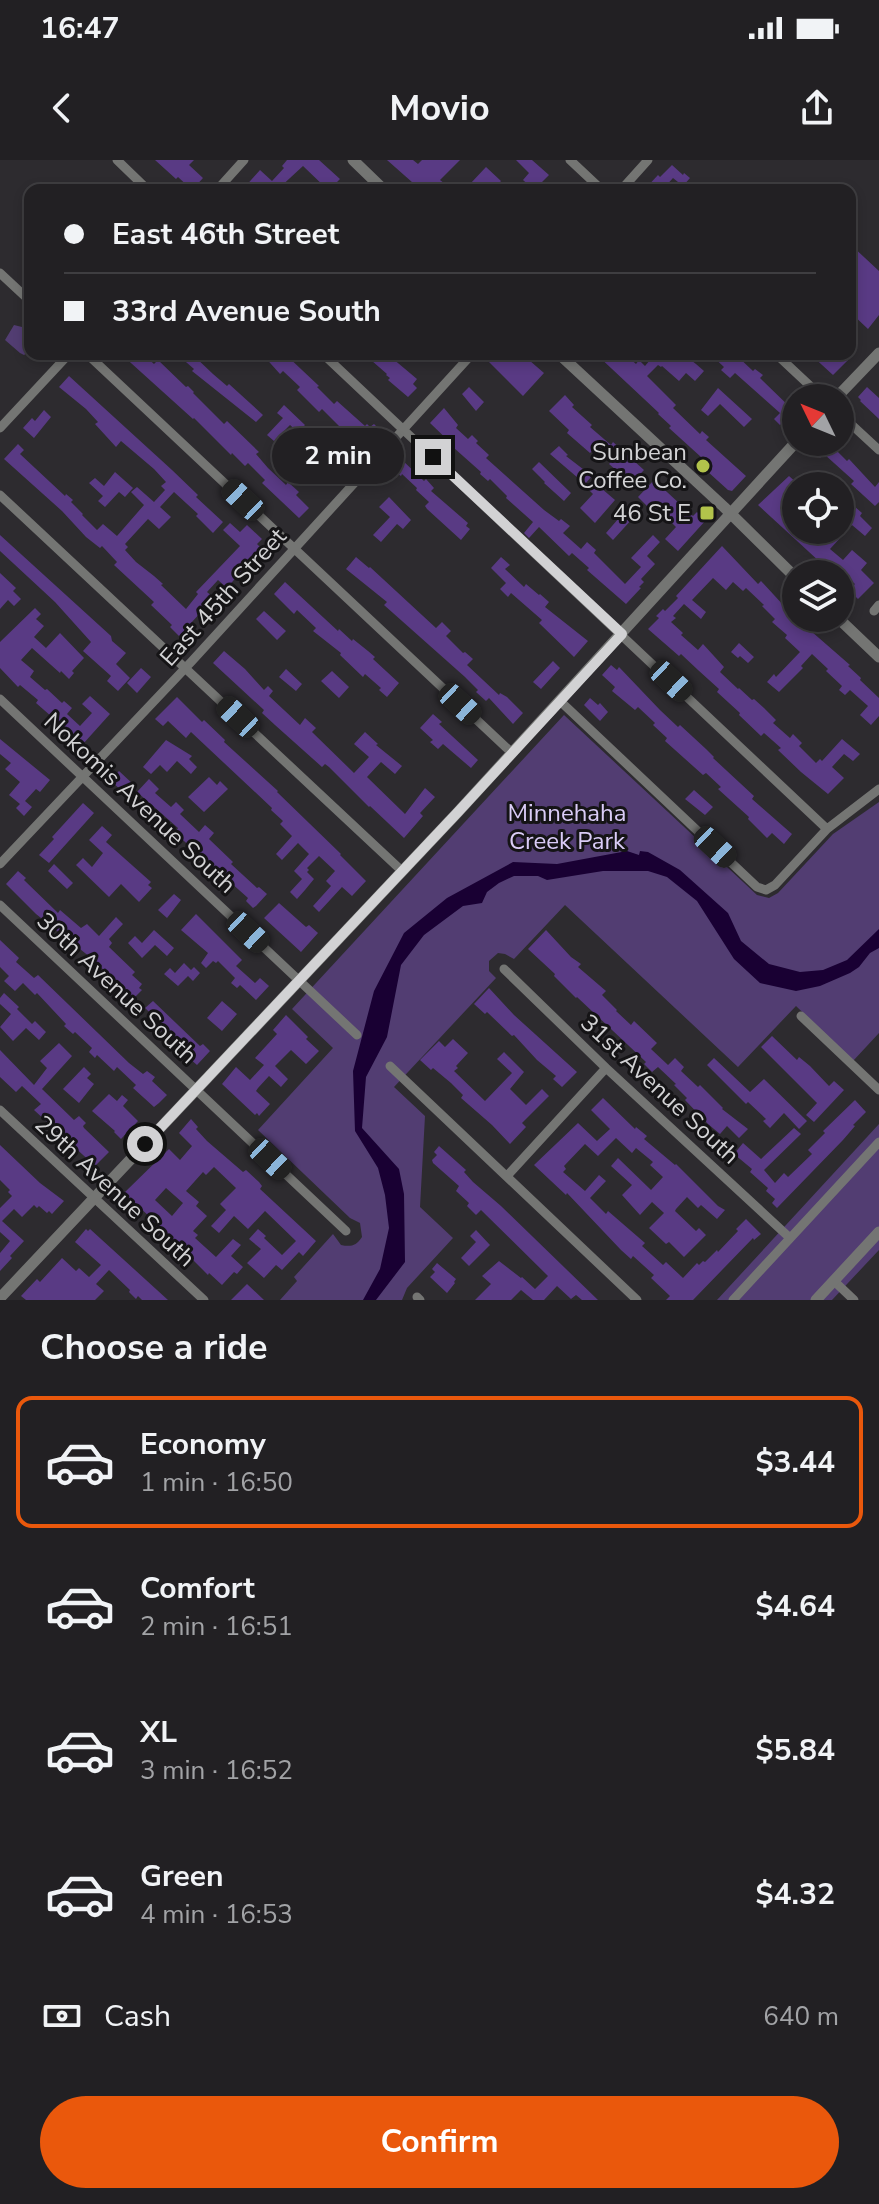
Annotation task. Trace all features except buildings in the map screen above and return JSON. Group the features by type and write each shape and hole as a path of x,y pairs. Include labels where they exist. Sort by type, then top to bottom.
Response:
{"street":[{"path":"117,160 142,184"},
{"path":"222,184 244,160"},
{"path":"353,160 378,184"},
{"path":"570,160 596,184"},
{"path":"626,184 648,160"},
{"path":"0,273 24,295"},
{"path":"849,384 879,353"},
{"path":"0,428 63,360"},
{"path":"93,360 512,753"},
{"path":"329,360 827,829"},
{"name":"East 45th Street","path":"0,864 186,668 467,360"},
{"path":"565,360 782,564"},
{"path":"782,360 808,384"},
{"path":"854,427 879,450"},
{"path":"0,1298 512,753 783,456"},
{"path":"0,495 402,871"},
{"path":"853,632 879,657"},
{"name":"Nokomis Avenue South","path":"0,699 357,1035"},
{"path":"560,701 757,887 766,890 775,885 827,829 879,789"},
{"name":"30th Avenue South","path":"0,905 346,1231"},
{"name":"31st Avenue South","path":"504,969 790,1238"},
{"path":"801,1016 879,1090"},
{"path":"390,1066 637,1300"},
{"path":"507,1176 606,1068"},
{"name":"29th Avenue South","path":"0,1110 204,1300"},
{"path":"733,1300 879,1142"},
{"path":"816,1300 879,1232"},
{"path":"834,1281 854,1300"}],"green space":[{"path":"14,325 24,328 24,355 20,353 5,340"},
{"name":"Minnehaha Creek Park","path":"564,715 757,895 769,898 778,893 833,834 879,802 879,1033 853,1061 796,1006 738,1067 565,905 514,959 498,953 489,961 489,971 496,978 394,1087 425,1116 420,1207 453,1238 407,1288 402,1300 280,1300 297,1281 294,1277 333,1234 345,1246 355,1244 362,1237 360,1223 350,1218 258,1130 333,1048 292,1009"},
{"path":"879,1124 879,1250 832,1300 717,1300"}],"shaded area":[{"path":"627,851 639,855 640,851 648,852 680,870 728,913 741,941 769,964 800,972 823,970 847,960 879,929 879,948 850,973 820,986 796,991 760,983 734,959 697,901 667,877 648,871 603,871 547,880 538,876 514,876 487,892 482,903 463,906 424,935 401,965 387,1037 366,1077 362,1128 399,1169 404,1194 405,1262 376,1300 363,1300 380,1269 389,1228 378,1168 355,1131 353,1071 374,991 404,933 447,898 513,862 557,864"}],"place":[{"name":"Sunbean Coffee Co.","path":"703,466"},
{"name":"46 St E","path":"707,513"}],"route":[{"path":"145,1144 622,634 433,457"}]}
